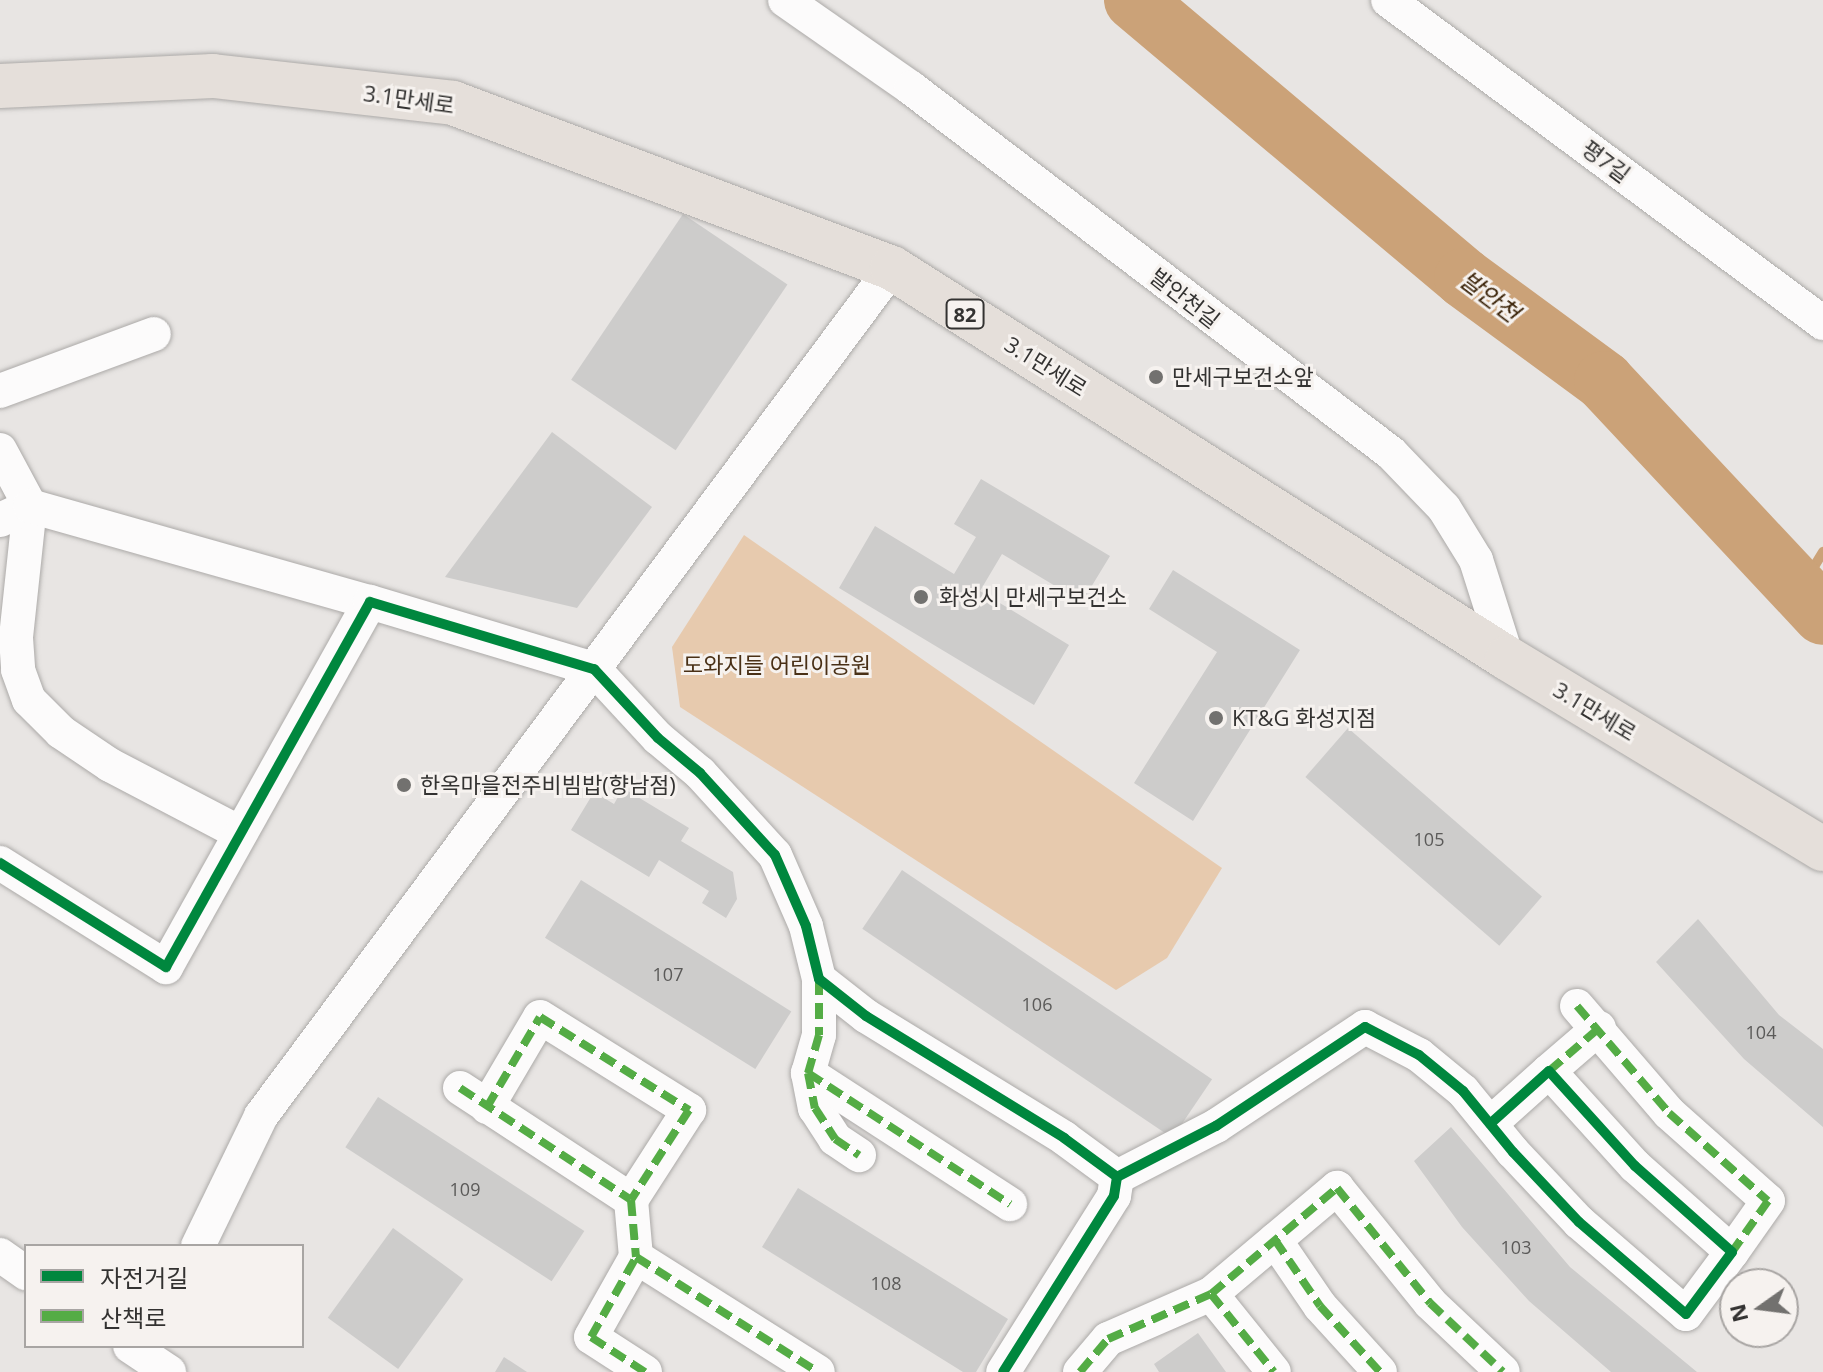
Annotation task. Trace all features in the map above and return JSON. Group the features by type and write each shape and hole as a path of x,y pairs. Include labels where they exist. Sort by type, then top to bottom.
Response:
{"main road":[{"name":"3.1만세로","path":"0,86 213,76 453,103 892,268 1507,658 1823,849"}],"street":[{"name":"발안천길","path":"785,0 911,88 1391,453 1444,508 1476,560 1507,658"},
{"name":"평7길","path":"1388,0 1823,323"},
{"path":"199,1244 261,1116 892,268"},
{"path":"0,391 154,334"},
{"path":"0,450 15,513 18,670 29,700 61,732 110,765 240,833"},
{"path":"15,513 370,602 594,669 658,738 700,773 775,855 806,926 819,979 819,1035 808,1073 815,1108 835,1139 859,1155"},
{"path":"0,863 166,967 370,602"},
{"path":"819,979 866,1016 1064,1138 1117,1177"},
{"path":"631,1200 474,1098 540,1017 689,1110 631,1200 636,1257 591,1337 645,1372"},
{"path":"1117,1177 1216,1126 1365,1027 1419,1055 1463,1091 1490,1124 1579,1222 1686,1314 1768,1201 1669,1113 1588,1017 1549,1071 1490,1124"},
{"path":"1549,1071 1635,1166 1732,1252"},
{"path":"808,1073 1010,1204"},
{"path":"1003,1372 1114,1196 1117,1177"},
{"path":"1080,1372 1108,1339 1211,1294 1337,1188 1430,1303 1503,1372"},
{"path":"1275,1240 1320,1306 1380,1372"},
{"path":"0,1255 24,1272"},
{"path":"636,1257 818,1372"},
{"path":"1211,1294 1274,1372"}],"green space":[{"name":"도와지들 어린이공원","path":"744,535 1222,868 1167,958 1116,990 680,707 672,647"}],"building":[{"path":"683,214 787,284 676,450 571,380"},
{"path":"552,432 652,507 577,608 445,577"},
{"name":"화성시 만세구보건소","path":"981,479 1110,556 1082,602 1002,554 980,591 1069,645 1034,705 839,588 875,526 954,574 976,537 954,524"},
{"name":"KT&G 화성지점","path":"1173,570 1300,650 1193,821 1134,783 1217,652 1149,609"},
{"path":"1348,728 1542,897 1499,946 1305,777"},
{"path":"623,788 689,828 681,841 733,872 737,899 726,918 702,903 709,891 659,860 649,877 571,830 594,792 614,804"},
{"path":"902,870 1212,1079 1172,1138 862,929"},
{"path":"581,880 791,1011 755,1069 545,938"},
{"path":"1698,919 1779,1015 1823,1049 1823,1127 1744,1059 1656,962"},
{"path":"378,1097 584,1231 552,1281 345,1147"},
{"path":"1451,1127 1570,1267 1697,1372 1611,1372 1529,1301 1462,1227 1414,1161"},
{"path":"798,1188 1008,1319 976,1372 963,1372 762,1247"},
{"path":"393,1228 463,1279 398,1369 328,1318"},
{"path":"1198,1333 1226,1372 1159,1372 1154,1364"},
{"path":"504,1357 527,1372 495,1372"}],"waterway":[{"name":"발안천","path":"1134,0 1464,278 1604,381 1823,615"},
{"path":"1799,591 1823,552"}],"marked path":[{"path":"819,979 819,1035 808,1073 815,1108 835,1139 859,1155"},
{"path":"1577,1006 1669,1113 1768,1201 1732,1252"},
{"path":"487,1107 540,1017 689,1110 631,1200"},
{"path":"1549,1071 1599,1028"},
{"path":"808,1073 1010,1204"},
{"path":"460,1088 631,1200 636,1257"},
{"path":"1080,1372 1108,1339 1211,1294 1337,1188 1430,1303 1503,1372"},
{"path":"1275,1240 1320,1306 1380,1372"},
{"path":"645,1372 591,1337 636,1257 818,1372"},
{"path":"1211,1294 1274,1372"}],"cycle path":[{"path":"0,863 166,967 370,602 594,669 658,738 700,773 775,855 806,926 819,979 866,1016 1064,1138 1117,1177 1114,1196 1003,1372"},
{"path":"1117,1177 1216,1126 1365,1027 1419,1055 1463,1091 1513,1152 1579,1222 1686,1314 1732,1252 1635,1166 1549,1071 1490,1124"}],"place":[{"name":"만세구보건소앞","path":"1156,377"},
{"name":"화성시 만세구보건소","path":"921,597"},
{"name":"KT&G 화성지점","path":"1216,718"},
{"name":"한옥마을전주비빔밥(향남점)","path":"404,785"}]}
